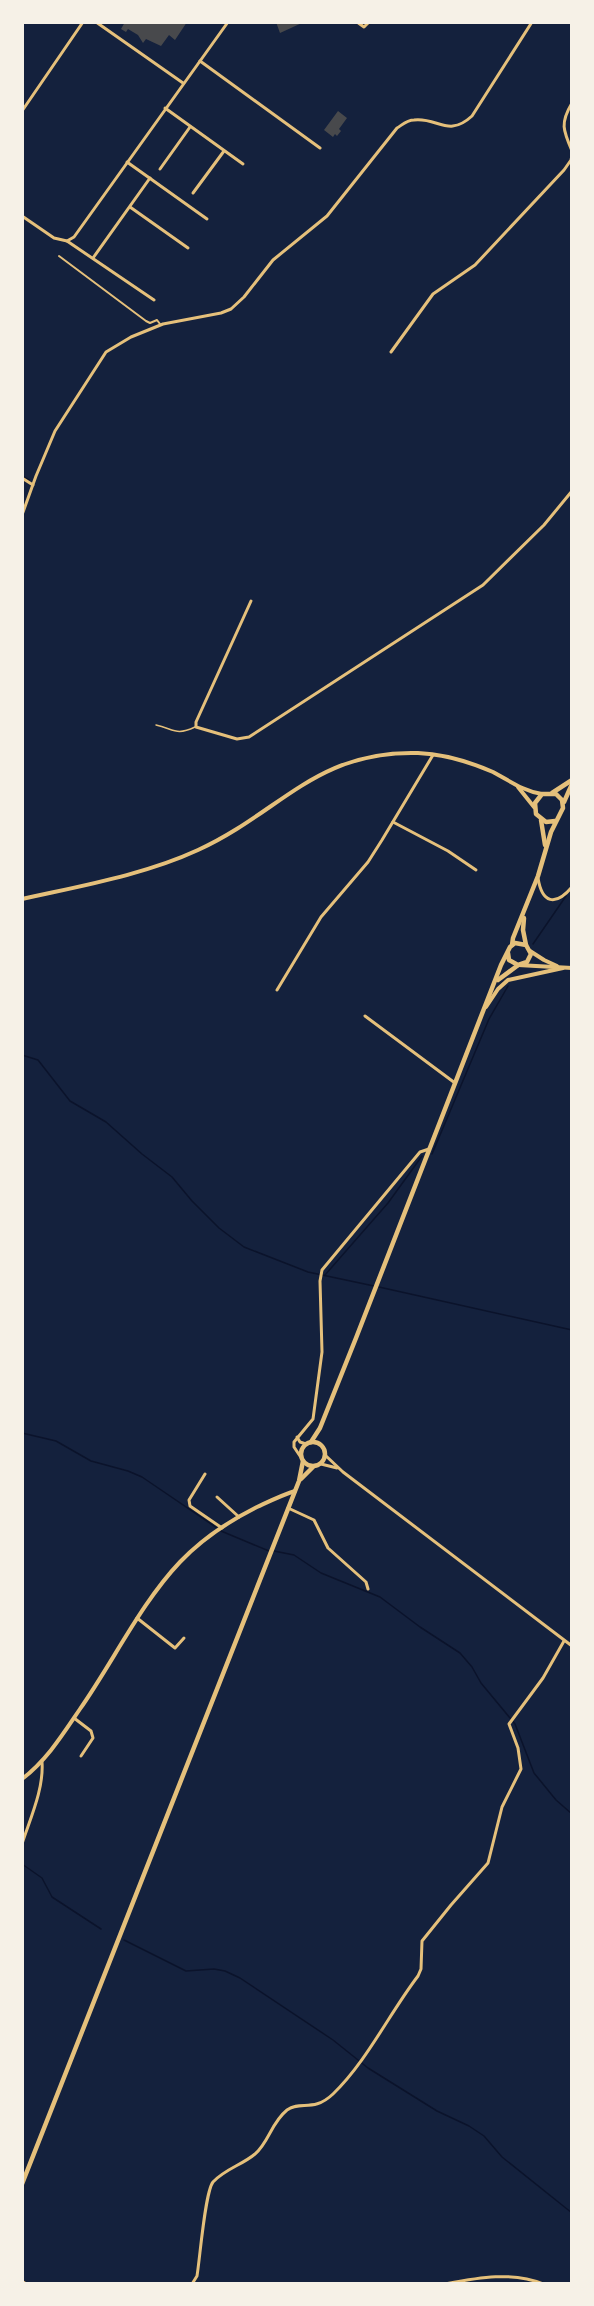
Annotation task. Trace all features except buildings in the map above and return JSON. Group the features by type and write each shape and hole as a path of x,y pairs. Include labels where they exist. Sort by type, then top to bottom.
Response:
{"main road":[{"path":"22,899 107,879 195,851 225,836 306,781 350,762 381,754 433,755 466,762 517,787 542,794 552,793 571,785"},
{"path":"22,2184 299,1481 302,1449 320,1428 454,1083 512,945 538,876 545,848 555,821 563,812 564,798 571,785"},
{"path":"517,787 534,807 541,820 545,848"},
{"path":"552,793 559,797 563,804"},
{"path":"534,807 542,794"},
{"path":"541,820 555,821"},
{"path":"524,912 523,930 526,945 530,951 551,964 563,968"},
{"path":"512,945 518,942 526,945"},
{"path":"494,984 501,976 529,960 530,951"},
{"path":"508,954 512,963 518,965 572,968"},
{"path":"482,1014 502,984 523,976 563,968"},
{"path":"299,1481 313,1467 321,1464 325,1455 320,1443 320,1428"},
{"path":"309,1442 320,1443"},
{"path":"302,1459 313,1467"},
{"path":"22,1779 42,1762 74,1718 105,1673 137,1618 179,1563 215,1532 239,1516 295,1491"}],"street":[{"path":"22,111 83,22"},
{"path":"96,22 183,84"},
{"path":"67,241 74,237 228,22"},
{"path":"357,22 364,27 369,22"},
{"path":"22,515 55,431 106,352 131,336 160,325 231,309 244,297 273,260 327,216 397,128 416,119 449,128 466,122 532,22"},
{"path":"199,61 320,148"},
{"path":"391,352 433,294 475,265 564,170 571,160 572,153 564,132 563,118 572,103"},
{"path":"165,108 243,164"},
{"path":"160,169 190,127"},
{"path":"194,193 224,151"},
{"path":"127,162 207,219"},
{"path":"93,258 150,178"},
{"path":"130,207 188,248"},
{"path":"22,216 54,238 67,241 154,300"},
{"path":"59,256 146,321 150,323 157,320 160,325"},
{"path":"22,478 33,485"},
{"path":"251,601 198,715 196,727 237,739 249,737 483,585 544,525 572,491"},
{"path":"277,990 321,917 368,862 433,755"},
{"path":"393,822 448,851 476,870"},
{"path":"538,876 540,892 545,898 552,900 562,898 572,887"},
{"path":"364,1016 454,1083"},
{"path":"302,1459 294,1447 297,1437 306,1430 313,1419 321,1369 320,1277 322,1270 420,1152 429,1149"},
{"path":"297,1437 300,1442 309,1442"},
{"path":"325,1455 572,1646"},
{"path":"321,1464 339,1468"},
{"path":"206,1474 189,1500 190,1506 221,1528"},
{"path":"217,1497 239,1516"},
{"path":"288,1509 314,1520 328,1548 366,1582 368,1589"},
{"path":"137,1618 175,1648 184,1638"},
{"path":"192,2283 197,2276 207,2192 213,2182 255,2154 273,2125 289,2109 320,2104 336,2091 361,2059 421,1969 423,1941 488,1863 502,1807 521,1769 518,1748 509,1724 543,1678 564,1641"},
{"path":"74,1718 91,1731 93,1738 81,1756"},
{"path":"22,1844 43,1772 42,1762"},
{"path":"445,2283 524,2276 543,2283"}],"lane":[{"path":"156,725 183,733 196,727"}],"waterway":[{"path":"22,476 29,480"},
{"path":"533,944 566,896"},
{"path":"432,1154 489,1019 508,986"},
{"path":"22,1055 38,1060 70,1101 106,1122 172,1177 219,1228 244,1247 308,1272 374,1286"},
{"path":"325,1275 388,1203 422,1156"},
{"path":"379,1287 572,1330"},
{"path":"22,1433 56,1441 91,1461 142,1477 217,1528"},
{"path":"221,1531 269,1551"},
{"path":"274,1551 294,1555 321,1573 380,1597 460,1653 515,1724 534,1773 556,1800 572,1814"},
{"path":"22,1864 42,1878 52,1897 101,1929"},
{"path":"124,1940 186,1971 214,1969 240,1978 333,2040 368,2068 437,2111 484,2136 502,2157 572,2213"}]}
